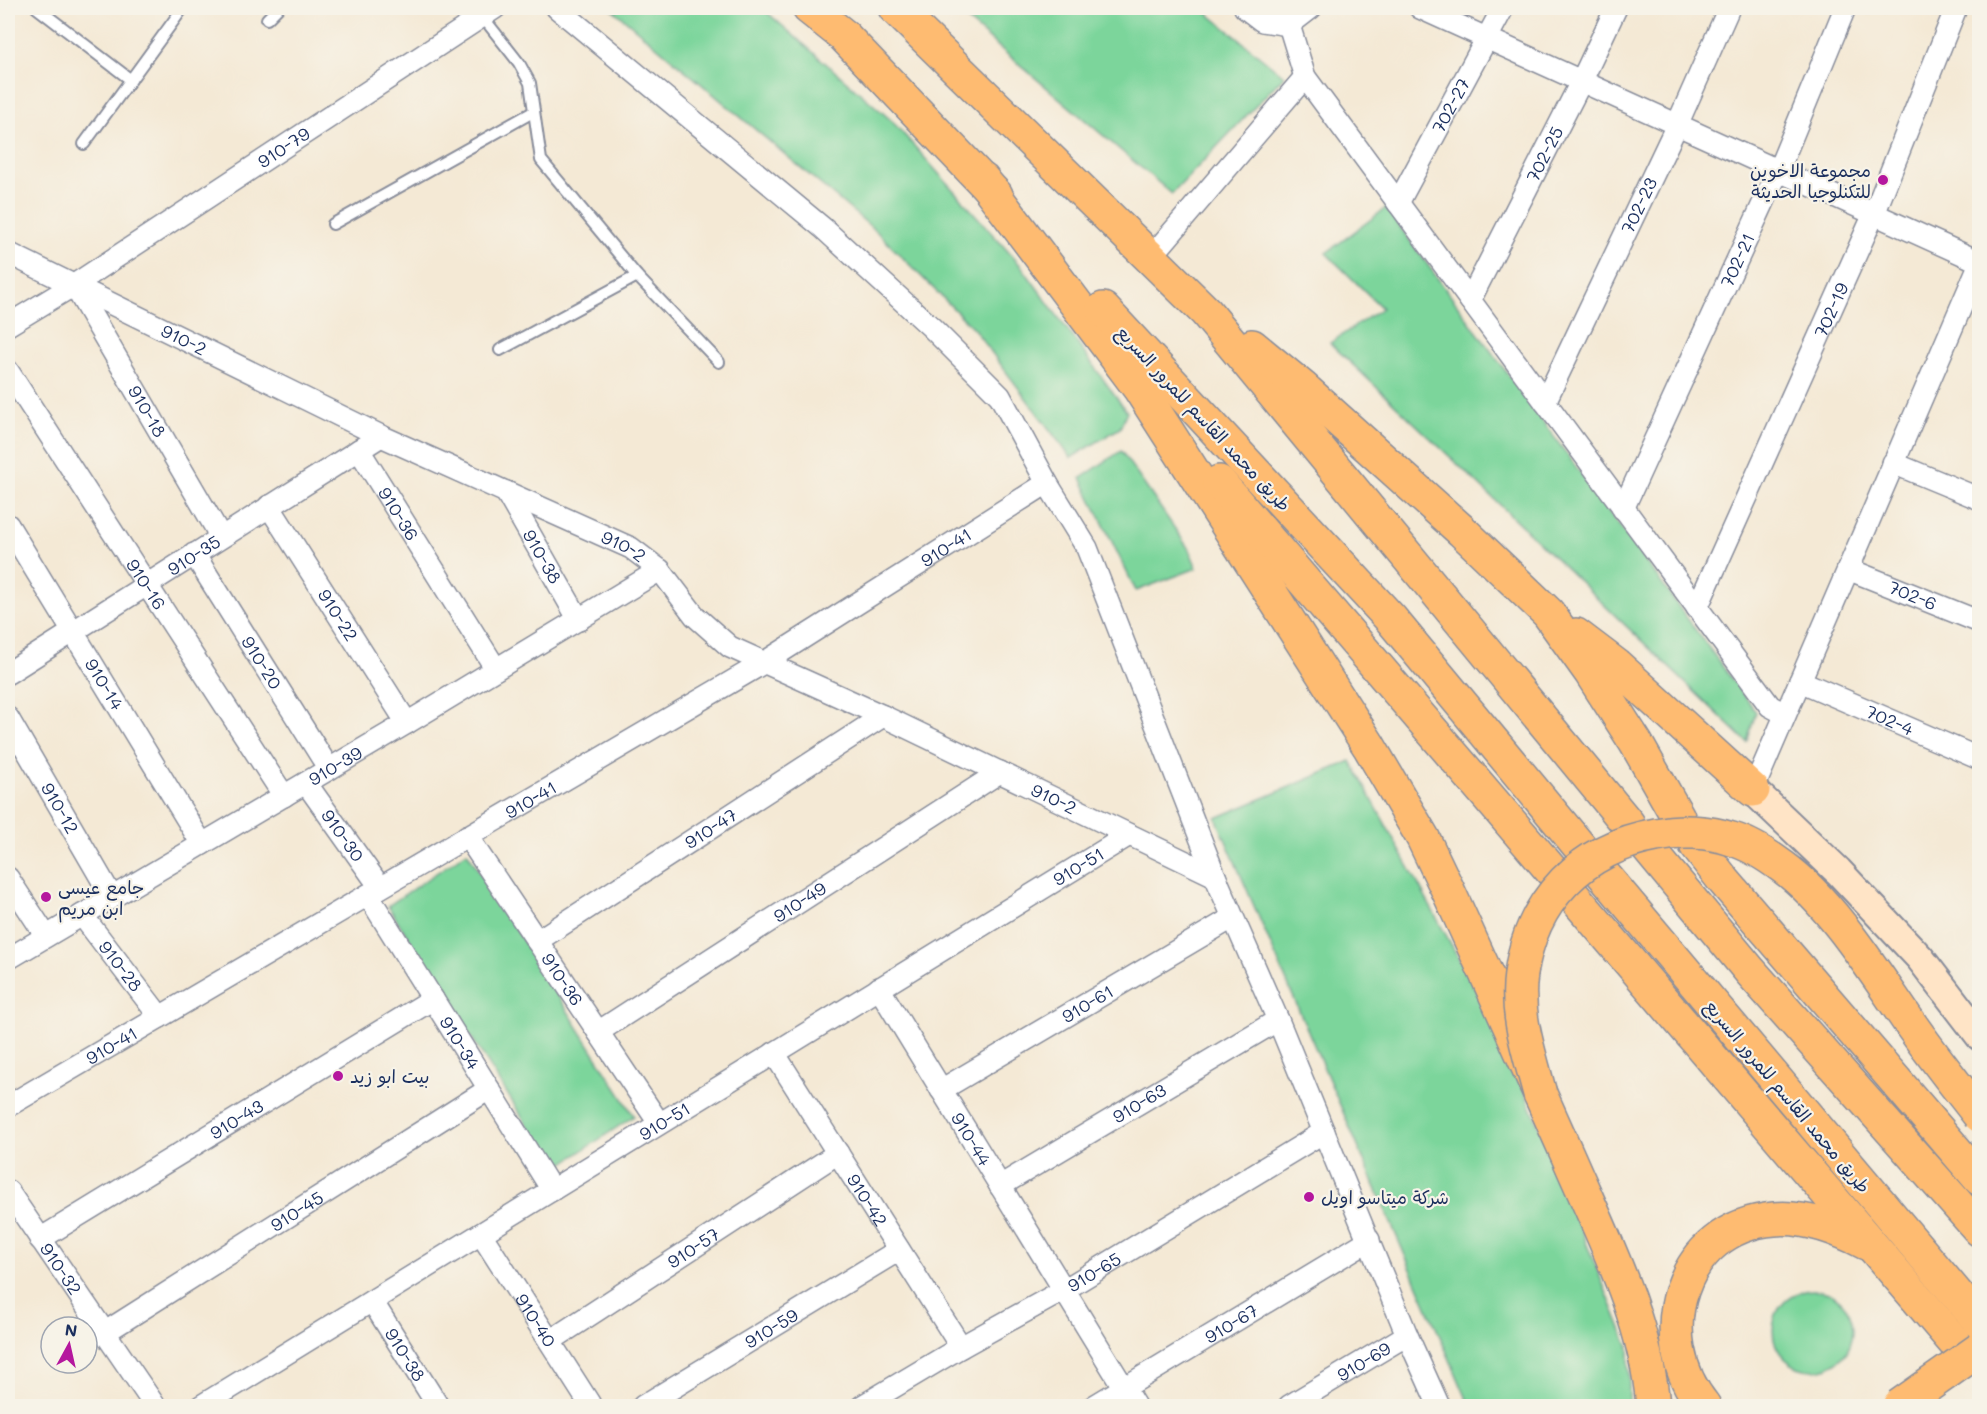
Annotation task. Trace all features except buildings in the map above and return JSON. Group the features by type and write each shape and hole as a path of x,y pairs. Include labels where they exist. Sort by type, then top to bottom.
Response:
{"highway":[{"name":"طريق محمد القاسم للمرور السريع","path":"809,8 843,35 982,180 1391,619 1980,1322"},
{"path":"895,8 1206,312 1750,971 1980,1230"},
{"path":"982,180 1140,389 1871,1245 1968,1347 1899,1407"},
{"path":"1206,312 1303,388 1462,531 1548,613 1617,666 1753,790"},
{"path":"1140,389 1369,746 1423,838 1540,1094 1619,1275 1643,1351 1653,1407"},
{"path":"1548,613 1591,673 1636,743 1678,817"},
{"path":"1540,1094 1521,1020 1519,995 1523,959 1538,918 1561,884 1592,857 1630,840 1683,831 1732,839 1751,847 1785,868 1814,895 1980,1116"},
{"path":"1696,845 1724,881 1980,1179"},
{"path":"1704,1407 1690,1385 1677,1345 1676,1319 1686,1281 1698,1260 1715,1242 1737,1229 1762,1221 1788,1219 1810,1222 1852,1235 1871,1245"}],"street":[{"path":"557,8 823,228 931,327 1000,396 1047,483 1087,548 1232,918 1278,1020 1407,1335 1439,1407"},
{"path":"1290,25 1311,8"},
{"path":"1420,8 1980,263 1753,790 1838,871 1920,958 1980,1036"},
{"name":"702-27","path":"1398,203 1503,8"},
{"name":"702-25","path":"1470,300 1616,8"},
{"name":"702-23","path":"1545,402 1677,125 1729,8"},
{"name":"702-21","path":"1623,508 1778,171 1845,8"},
{"name":"702-19","path":"1697,608 1874,214 1956,8"},
{"name":"910-79","path":"8,325 74,285 488,12"},
{"path":"1254,14 1290,25"},
{"path":"1290,25 1305,77 1770,706 1785,714"},
{"path":"1151,257 1305,77"},
{"name":"910-2","path":"8,253 381,436 631,548 660,570 696,616 730,647 883,716 1215,876"},
{"name":"910-18","path":"74,285 221,537"},
{"name":"910-16","path":"8,371 284,796"},
{"name":"910-35","path":"8,673 381,436"},
{"name":"910-36","path":"359,450 496,669"},
{"path":"1893,463 1980,500"},
{"name":"910-41","path":"8,1106 765,662 1047,483"},
{"name":"910-38","path":"506,492 579,620"},
{"name":"910-22","path":"269,506 407,723"},
{"name":"910-14","path":"8,525 202,844"},
{"name":"910-20","path":"194,555 329,769"},
{"name":"702-6","path":"1848,569 1980,622"},
{"name":"910-39","path":"8,959 660,570"},
{"name":"702-4","path":"1800,681 1980,759"},
{"name":"910-47","path":"537,941 883,716"},
{"name":"910-12","path":"8,718 15,748 112,897"},
{"name":"910-49","path":"598,1032 1000,772"},
{"name":"910-30","path":"306,783 374,891"},
{"name":"910-51","path":"201,1407 1129,835"},
{"name":"910-36","path":"467,836 659,1123"},
{"path":"8,878 46,936"},
{"name":"910-34","path":"374,891 433,999 552,1190"},
{"name":"910-28","path":"82,915 160,1017"},
{"name":"910-61","path":"941,1090 1232,918"},
{"name":"910-44","path":"879,988 1135,1407"},
{"name":"910-43","path":"40,1239 433,999"},
{"name":"910-63","path":"1000,1186 1278,1020"},
{"name":"910-42","path":"774,1053 961,1347"},
{"name":"910-45","path":"104,1333 489,1089"},
{"name":"910-65","path":"862,1407 961,1347 1064,1290 1324,1132"},
{"name":"910-57","path":"550,1341 838,1153"},
{"name":"910-32","path":"8,1191 155,1407"},
{"name":"910-40","path":"481,1234 591,1407"},
{"name":"910-67","path":"1094,1407 1369,1240"},
{"name":"910-59","path":"643,1407 899,1250"},
{"name":"910-38","path":"372,1301 436,1406"},
{"name":"910-69","path":"1289,1407 1407,1335"}],"lane":[{"path":"37,8 131,80"},
{"path":"84,144 183,8"},
{"path":"267,18 278,8"},
{"path":"488,12 530,83 542,160 638,276 719,362"},
{"path":"333,224 533,112"},
{"path":"500,350 638,276"}],"green space":[{"path":"611,8 762,8 891,120 1022,267 1127,412 1120,428 1071,458 974,329 876,231"},
{"path":"953,8 1201,8 1284,76 1172,194"},
{"path":"1386,208 1756,712 1747,742 1330,343 1382,308 1326,253"},
{"path":"1121,451 1189,549 1197,568 1136,591 1081,478"},
{"path":"1351,761 1505,1043 1629,1348 1629,1406 1470,1406 1216,818"},
{"path":"467,852 634,1116 555,1169 388,906"},
{"path":"1813,1290 1828,1293 1841,1302 1850,1315 1853,1330 1850,1345 1841,1358 1828,1367 1813,1370 1798,1367 1785,1358 1776,1345 1773,1330 1776,1315 1785,1302 1798,1293"}],"place":[{"name":"مجموعة الاخوين للتكنلوجيا الحديثة","path":"1883,180"},
{"name":"جامع عيسى ابن مريم","path":"46,897"},
{"name":"بيت ابو زيد","path":"338,1076"},
{"name":"شركة ميتاسو اويل","path":"1309,1197"}]}
